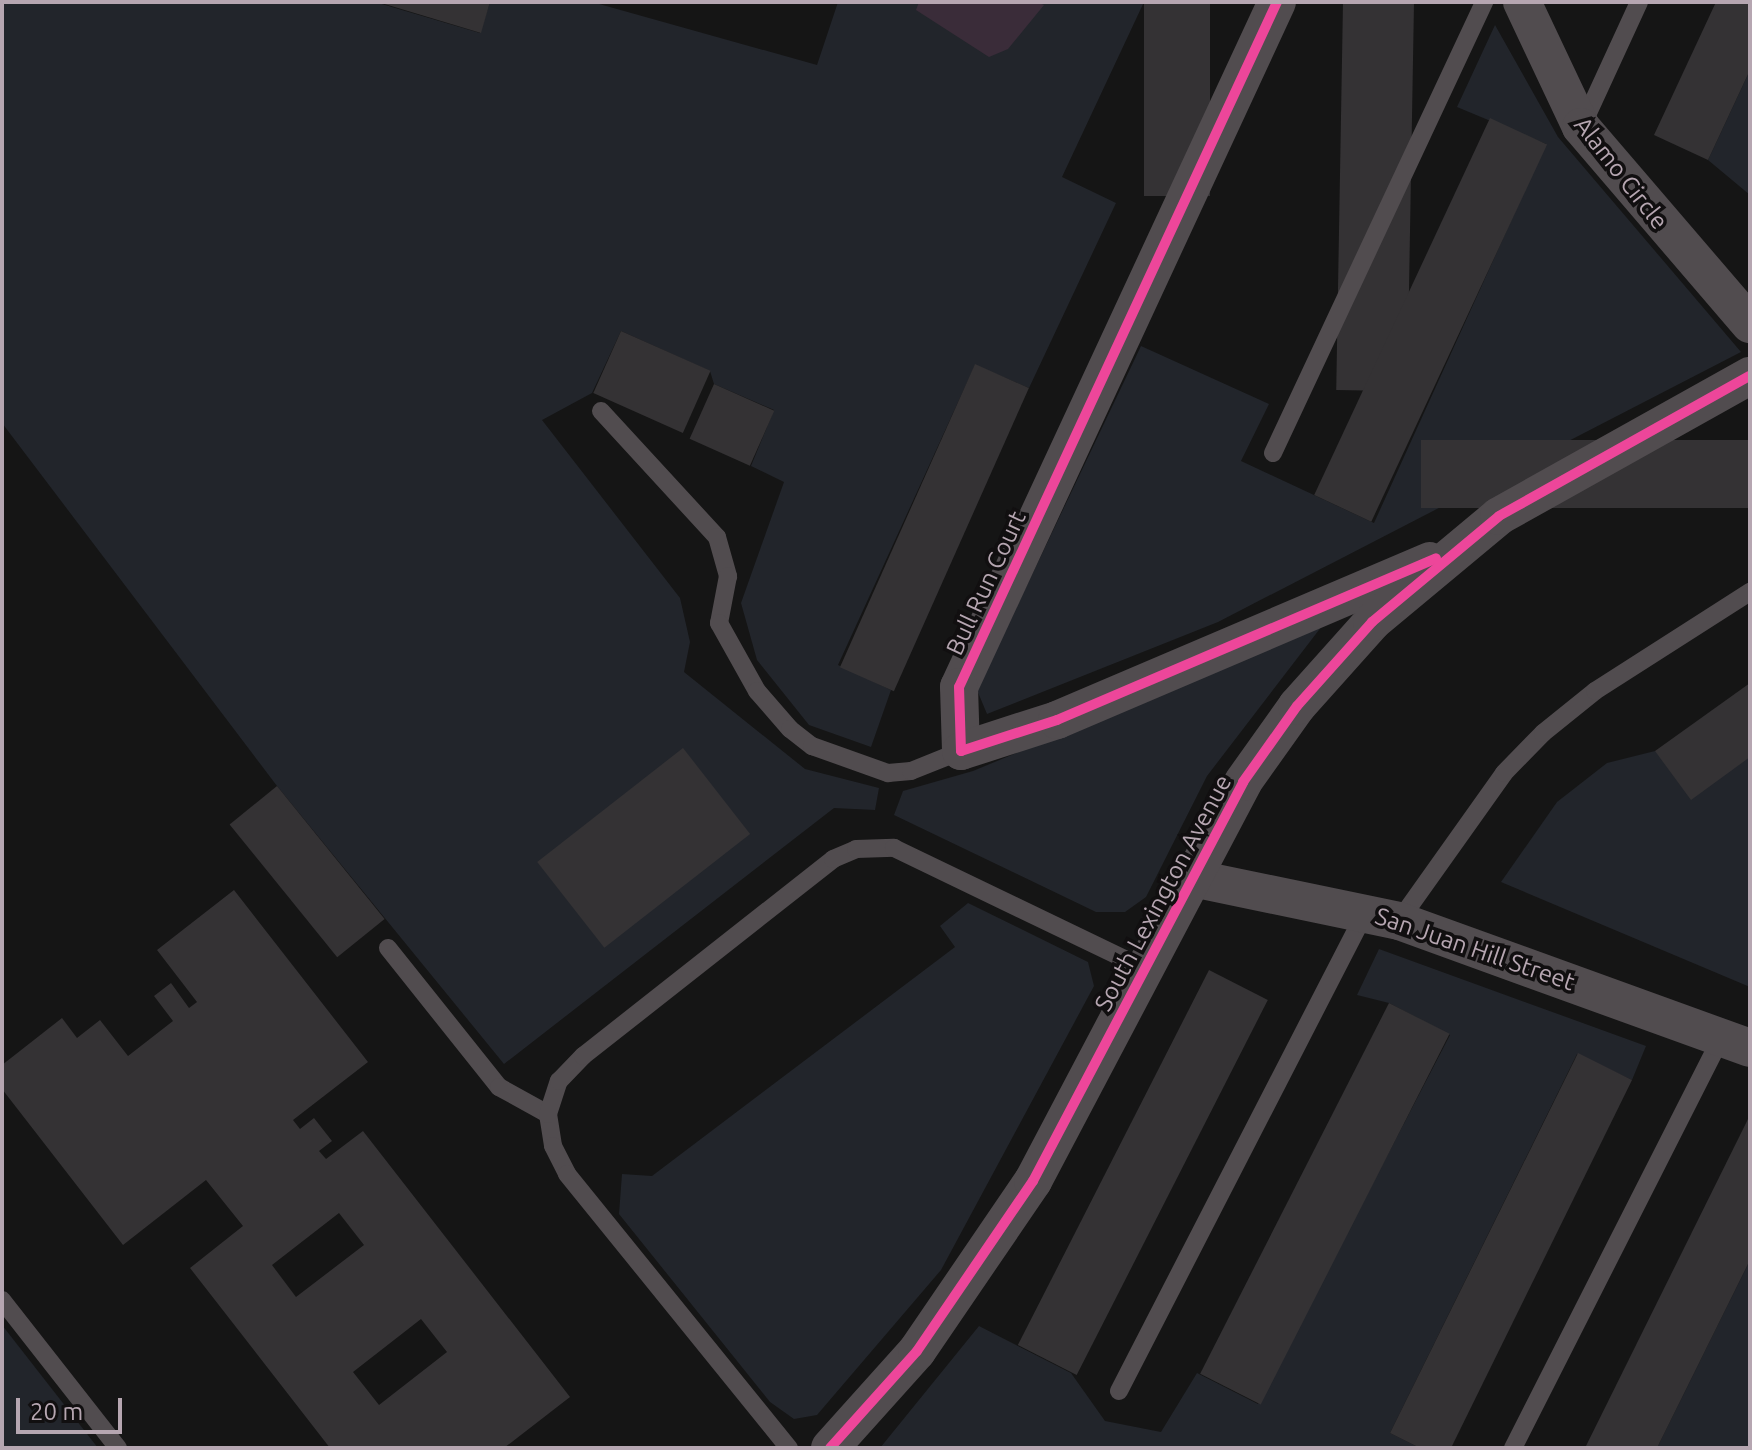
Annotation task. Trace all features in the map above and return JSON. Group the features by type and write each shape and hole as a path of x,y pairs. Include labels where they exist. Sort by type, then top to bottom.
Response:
{"street":[{"name":"Bull Run Court","path":"961,751 959,687 1277,2"},
{"name":"Alamo Circle","path":"1522,2 1581,127 1750,324"},
{"name":"South Lexington Avenue","path":"830,1448 955,1301 1033,1181 1243,782 1297,706 1372,622 1450,553 1557,479 1750,376"},
{"path":"961,751 1057,720 1344,593 1450,553"},
{"name":"San Juan Hill Street","path":"1192,878 1382,916 1736,1041"}],"lane":[{"path":"1273,453 1484,2"},
{"path":"1581,127 1639,2"},
{"path":"601,411 717,537 728,576 719,623 748,678 790,729 812,746 888,773 911,771 961,751"},
{"path":"1119,1391 1382,916 1504,773 1543,733 1595,691 1750,592"},
{"path":"789,1448 567,1174 553,1146 548,1114 559,1081 583,1056 833,859 856,849 894,848 1145,969"},
{"path":"388,948 499,1087 548,1114"},
{"path":"1513,1448 1736,1041"},
{"path":"2,1300 118,1448"}],"shaded area":[{"path":"2,2 375,2 480,33 490,2 592,2 817,65 838,2 1144,2 1062,177 1116,203 1029,388 975,365 838,665 891,690 871,747 809,725 757,660 741,603 784,482 751,466 774,410 714,384 710,371 621,331 592,393 542,420 680,598 690,642 684,672 805,769 879,788 875,810 834,808 504,1064 277,786 2,423"},
{"path":"919,2 1037,2 1044,5 1008,49 989,57 916,10"},
{"path":"1495,25 1558,137 1741,352 1218,622 987,714 977,690 1141,346 1269,404 1241,461 1374,523 1546,144 1457,107"},
{"path":"1750,70 1750,195 1708,160"},
{"path":"1322,626 1207,776 1146,897 1125,912 1096,912 894,815 903,791 973,771"},
{"path":"1655,751 1750,757 1750,987 1501,882 1557,802 1607,763"},
{"path":"968,903 1088,962 1094,986 941,1270 817,1415 794,1419 770,1402 619,1214 622,1174 652,1176 955,947 940,926"},
{"path":"1379,949 1646,1046 1632,1080 1577,1054 1390,1433 1420,1448 880,1448 979,1326 1071,1373 1105,1421 1161,1432 1197,1373 1258,1404 1450,1035 1389,1003 1357,995"},
{"path":"1750,1260 1750,1448 1657,1448"},
{"path":"2,1325 98,1448 2,1448"}],"building":[{"path":"378,2 490,2 481,33"},
{"path":"1144,2 1210,2 1210,196 1144,196"},
{"path":"1343,2 1414,3 1407,391 1336,390"},
{"path":"1716,2 1750,2 1750,70 1708,160 1654,135"},
{"path":"1490,118 1547,145 1371,522 1314,495"},
{"path":"621,331 711,371 683,433 593,393"},
{"path":"975,364 1029,388 894,691 840,667"},
{"path":"714,384 774,411 750,466 690,439"},
{"path":"1421,440 1750,440 1750,508 1421,508"},
{"path":"1750,683 1750,757 1691,800 1655,751"},
{"path":"683,748 750,834 604,948 537,862"},
{"path":"277,786 385,919 337,957 230,824"},
{"path":"234,890 368,1062 293,1120 300,1129 314,1118 332,1141 319,1151 326,1159 363,1131 570,1397 504,1448 330,1448 190,1268 243,1226 206,1180 123,1245 2,1089 2,1065 62,1018 77,1038 100,1020 128,1056 173,1021 154,996 171,983 189,1008 197,1002 157,950","holes":["339,1213 364,1245 296,1297 272,1265","421,1319 447,1352 379,1405 353,1372"]},
{"path":"1209,970 1268,1000 1077,1375 1018,1345"},
{"path":"1389,1003 1450,1034 1261,1405 1200,1374"},
{"path":"1578,1053 1632,1080 1451,1448 1420,1448 1390,1433"},
{"path":"1750,1115 1750,1260 1657,1448 1585,1448"}],"cycle path":[{"path":"1277,2 959,687 961,751 1057,720 1436,558"},
{"path":"830,1448 917,1351 1033,1181 1243,782 1297,706 1372,622 1499,516 1750,376"}]}
